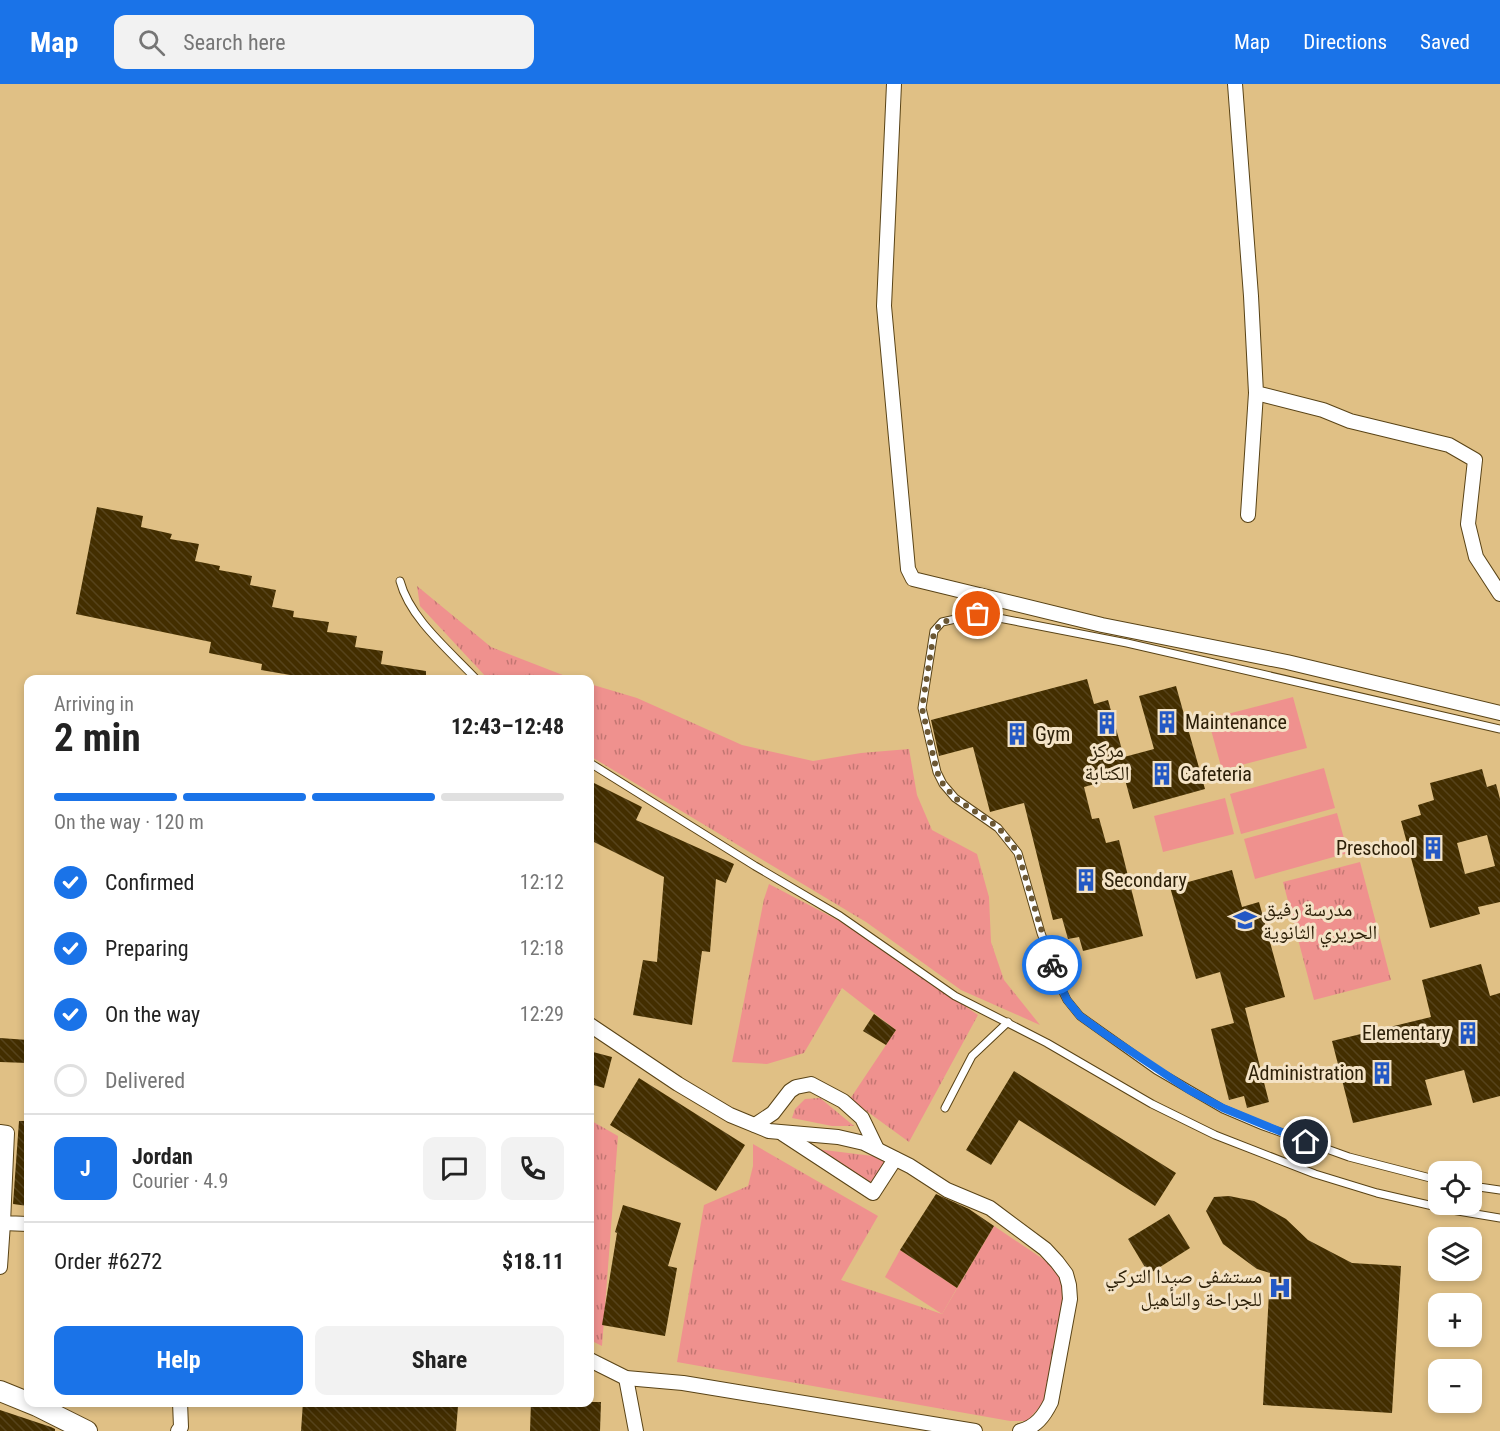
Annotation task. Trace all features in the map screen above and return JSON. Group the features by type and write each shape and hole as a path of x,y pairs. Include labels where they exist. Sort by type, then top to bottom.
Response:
{"street":[{"path":"894,84 884,306 908,569 913,579 1102,625 1287,662 1500,713"},
{"path":"1234,84 1256,393 1248,515"},
{"path":"1256,393 1323,410 1350,421 1449,445 1475,460 1468,524 1476,557 1500,594"},
{"path":"594,1027 678,1084 730,1115 769,1131 838,1137 876,1147 947,1190 990,1208 1045,1249 1066,1274 1070,1299 1051,1402 1045,1414 1036,1424 1020,1431"},
{"path":"754,1125 773,1113 789,1091 811,1084 843,1101 862,1118 876,1147"},
{"path":"0,1132 7,1133 0,1268"},
{"path":"781,1132 873,1193 895,1159"},
{"path":"3,1223 24,1224"},
{"path":"594,1362 626,1378 683,1383 975,1431"},
{"path":"626,1378 636,1431"},
{"path":"0,1391 24,1401"},
{"path":"39,1407 87,1431"},
{"path":"178,1431 181,1427 180,1407"}],"lane":[{"path":"400,580 406,598 415,613 472,675"},
{"path":"1428,1177 1349,1157 1263,1126 1223,1108 1163,1074 1080,1016 1067,1000 1060,986 1041,933 1018,853 999,828 955,798 943,784 937,772 922,708 934,632 942,622 978,614 1161,650 1500,729"},
{"path":"594,765 840,916 955,996 1008,1022 1152,1104 1261,1154 1315,1174 1377,1193 1446,1209 1500,1218"},
{"path":"945,1108 972,1056 1008,1022"},
{"path":"1482,1187 1500,1190"}],"green space":[{"path":"417,586 491,647 563,675 484,675 420,606"},
{"path":"594,685 637,698 742,745 813,761 861,753 909,749 917,795 932,830 977,854 989,897 991,942 1004,980 1040,1025 961,990 866,922 594,758"},
{"path":"1293,697 1307,748 1222,770 1208,719"},
{"path":"1324,768 1335,808 1241,834 1230,794"},
{"path":"1225,798 1234,834 1163,852 1154,816"},
{"path":"1337,813 1348,853 1255,879 1244,839"},
{"path":"1360,862 1391,980 1314,1000 1283,882"},
{"path":"769,884 849,926 978,1015 909,1142 850,1099 896,1030 842,988 804,1053 767,1064 732,1062 764,899"},
{"path":"820,1098 854,1126 832,1126 792,1118 795,1109 805,1099"},
{"path":"594,1122 618,1136 602,1346 594,1342"},
{"path":"753,1144 878,1216 841,1280 942,1314 994,1226 1049,1263 1061,1279 1064,1296 1045,1401 1027,1421 1010,1421 677,1362 704,1205 748,1186 753,1166"},
{"path":"816,1149 881,1157 885,1163 869,1182"},
{"path":"900,1250 957,1288 942,1314 885,1277"}],"building":[{"path":"97,507 143,516 141,527 172,534 170,539 199,544 195,561 220,566 219,570 252,576 250,585 276,590 272,607 294,611 293,617 329,622 327,632 357,636 355,647 383,651 381,664 426,671 426,675 290,675 261,670 262,664 209,653 211,642 76,614"},
{"path":"1087,679 1094,704 1108,700 1124,757 1154,749 1139,696 1176,686 1205,789 1133,809 1124,776 1084,787 1092,819 1099,818 1106,843 1119,840 1143,936 1083,951 1079,937 1068,939 1062,918 1053,920 1024,803 990,812 973,747 939,756 931,720"},
{"name":"Preschool","path":"1482,769 1487,787 1496,784 1500,799 1500,902 1478,907 1480,914 1430,928 1401,821 1421,815 1418,805 1434,800 1430,783","holes":["1487,835 1495,866 1465,874 1457,843"]},
{"path":"594,783 642,807 636,820 734,864 726,883 716,879 710,952 702,951 692,1025 633,1015 643,960 657,962 664,877 594,842"},
{"path":"1232,870 1242,907 1259,902 1285,997 1245,1008 1269,1102 1247,1108 1244,1096 1229,1100 1211,1029 1234,1023 1220,972 1196,979 1170,887"},
{"path":"1481,964 1490,996 1500,993 1500,1096 1473,1103 1464,1070 1425,1080 1432,1105 1353,1123 1332,1041 1431,1017 1422,980"},
{"path":"874,1014 896,1030 886,1045 863,1031"},
{"path":"0,1038 24,1040 24,1063 0,1062"},
{"path":"594,1052 612,1057 604,1088 594,1085"},
{"path":"1014,1071 1176,1173 1155,1206 1019,1120 991,1165 966,1150"},
{"path":"639,1078 745,1145 716,1191 610,1125"},
{"path":"19,1121 24,1121 24,1205 13,1204"},
{"path":"936,1194 969,1209 994,1226 957,1288 900,1250"},
{"path":"1229,1196 1254,1201 1286,1219 1308,1240 1352,1263 1401,1266 1392,1413 1263,1405 1270,1273 1257,1269 1223,1244 1206,1211 1214,1197"},
{"path":"623,1205 681,1223 668,1266 677,1268 665,1336 602,1325 617,1233 615,1232"},
{"path":"1169,1214 1190,1248 1149,1274 1128,1239"},
{"path":"594,1402 601,1402 600,1431 530,1431 531,1407 594,1407"},
{"path":"303,1407 458,1407 456,1431 301,1431"},
{"path":"0,1410 51,1427 55,1431 0,1431"}],"way so far":[{"path":"978,614 942,622 934,632 922,708 937,772 943,784 955,798 999,828 1018,853 1052,965"}],"place":[{"name":"Maintenance","path":"1167,722"},
{"name":"مركز الكتابة","path":"1107,723"},
{"name":"Gym","path":"1017,734"},
{"name":"Cafeteria","path":"1162,774"},
{"name":"Preschool","path":"1433,848"},
{"name":"Secondary","path":"1086,880"},
{"name":"مدرسة رفيق الحريري الثانوية","path":"1245,920"},
{"name":"Elementary","path":"1468,1033"},
{"name":"Administration","path":"1382,1073"},
{"name":"مستشفى صيدا التركي للجراحة والتأهيل","path":"1280,1288"}],"route":[{"path":"1052,965 1067,1000 1080,1016 1156,1070 1223,1108 1306,1142"}]}
